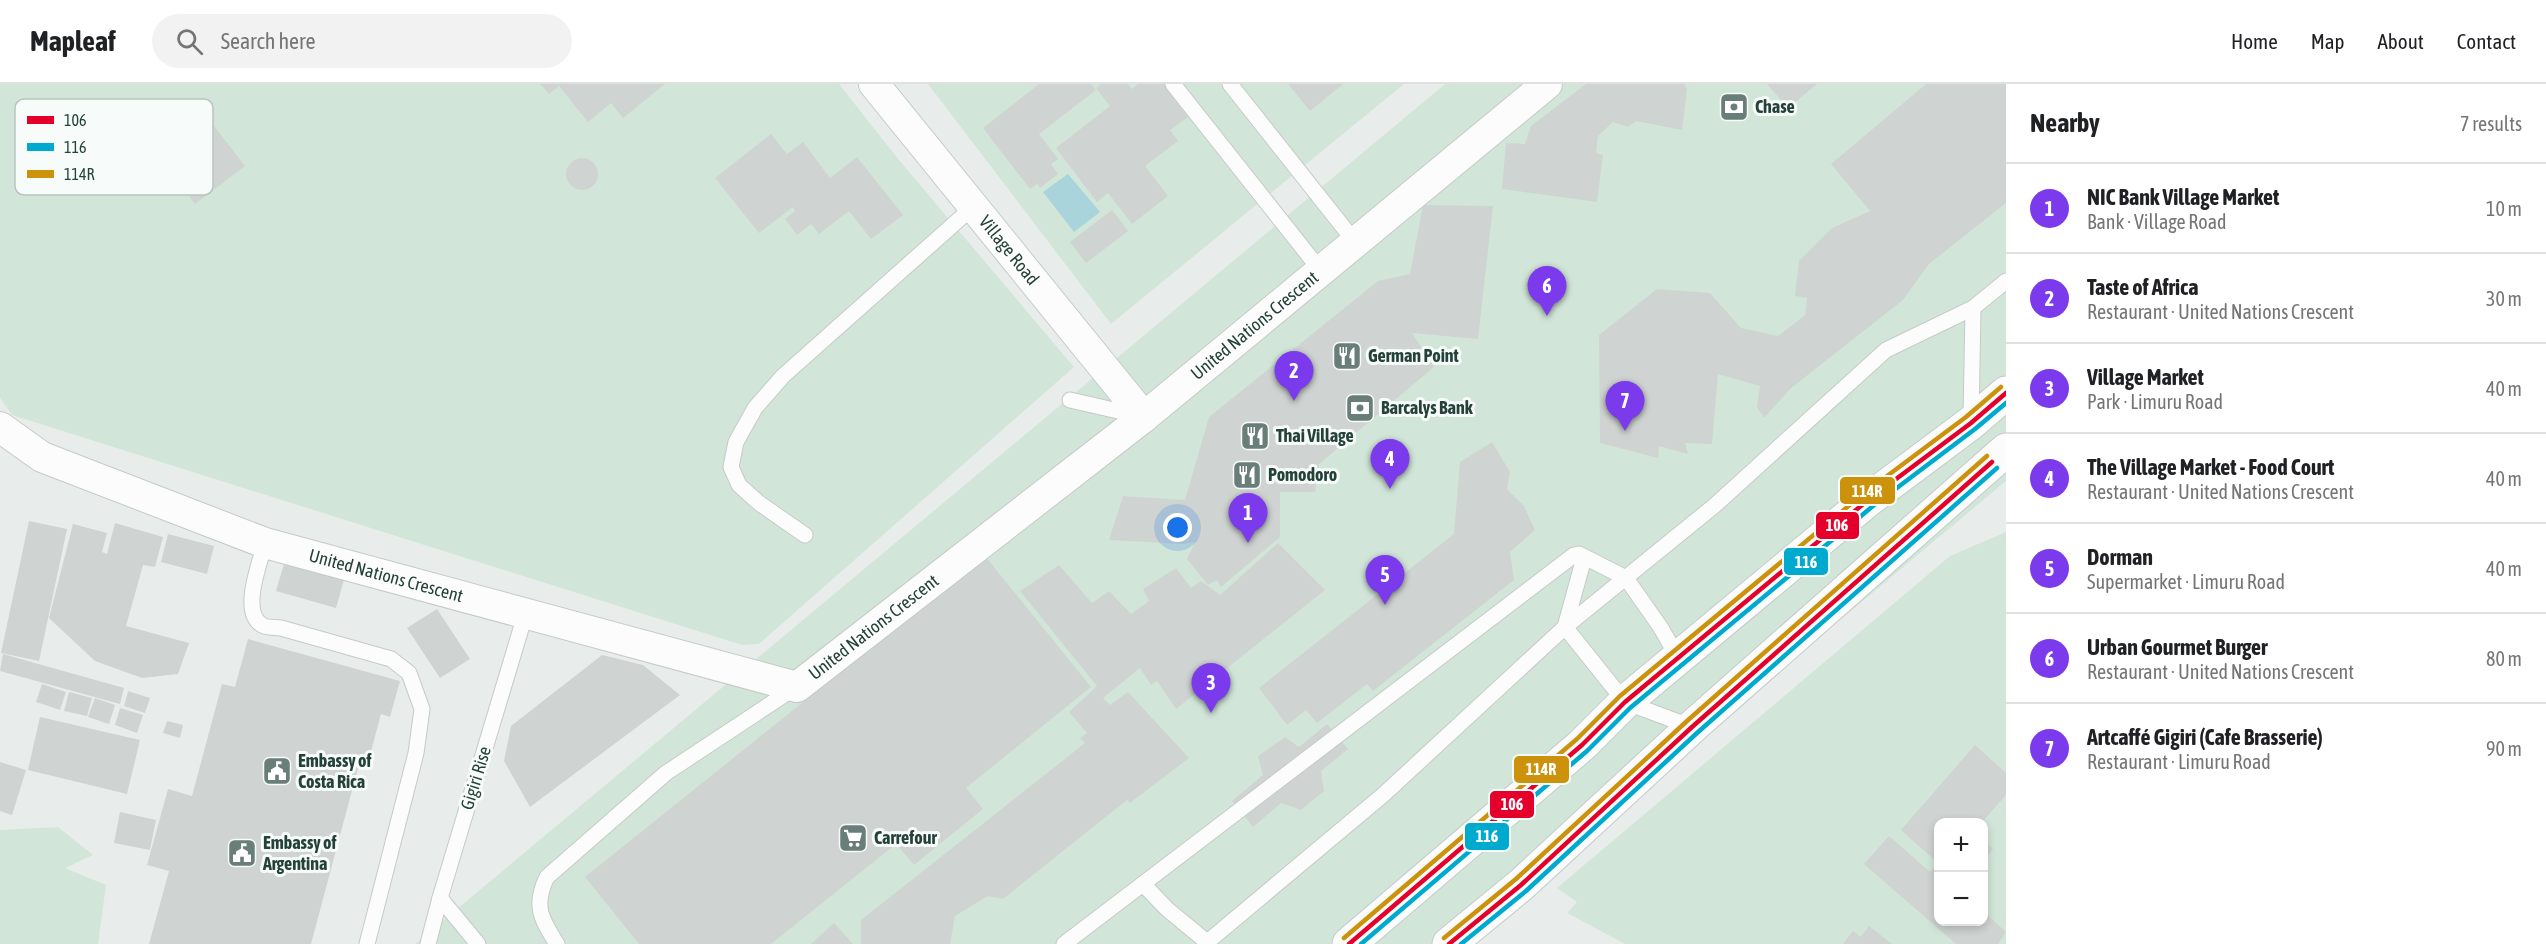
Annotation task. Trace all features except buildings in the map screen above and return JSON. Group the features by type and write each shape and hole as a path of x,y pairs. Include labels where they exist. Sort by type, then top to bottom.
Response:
{"main road":[{"path":"1349,944 1582,745 1625,702 1868,500 1971,423 2006,393"},
{"path":"1449,944 1521,885 1692,727 2005,452"}],"street":[{"name":"Village Road","path":"874,84 1144,417"},
{"name":"United Nations Crescent","path":"0,427 42,457 265,543 797,687 1144,417 1547,84"}],"lane":[{"path":"1173,84 1321,271"},
{"path":"1230,84 1355,243"},
{"path":"805,535 759,503 739,485 731,467 736,442 755,408 783,376 974,207"},
{"path":"1143,884 1167,909 1206,943 1383,795 1565,627 1714,506 1886,350 1973,308 2006,281"},
{"path":"1971,423 1973,308"},
{"path":"1070,400 1144,417"},
{"path":"265,543 250,604 252,616 262,626 281,628 391,659 409,673 422,709 416,753 367,944"},
{"path":"1064,944 1569,557 1579,554 1626,578 1661,628 1678,658"},
{"path":"1565,627 1584,558"},
{"name":"Gigiri Rise","path":"428,944 526,612"},
{"path":"1565,627 1625,702 1692,727"},
{"path":"556,944 542,922 539,905 540,891 547,877 666,773 797,687"},
{"path":"440,898 478,944"}],"green space":[{"path":"0,84 839,84 899,160 1074,367 759,644 742,645 12,415 0,398"},
{"path":"928,84 1404,84 1111,324"},
{"path":"1445,84 2006,84 2006,481 1453,944 415,944"},
{"path":"2006,532 2006,944 1625,944 1567,913 1577,902 1557,888 1950,556"},
{"path":"58,827 93,855 65,868 106,885 98,944 0,944 0,830"}],"water":[{"path":"1068,174 1100,212 1074,232 1043,192"}],"transit line":[{"name":"114R","path":"1344,938 1577,739 1620,696 1863,494 1966,417 2001,387"},
{"name":"106","path":"1349,944 1582,745 1625,702 1868,500 1971,423 2006,393"},
{"name":"116","path":"1361,944 1587,751 1630,708 1873,506 2006,403"},
{"name":"114R","path":"1444,938 1516,879 1687,721 1987,456"},
{"name":"106","path":"1449,944 1521,885 1692,727 1992,462"},
{"name":"116","path":"1461,944 1526,891 1697,733 1997,468"}],"place":[{"name":"Chase","path":"1734,107"},
{"name":"Urban Gourmet Burger","path":"1547,316"},
{"name":"German Point","path":"1347,356"},
{"name":"Taste of Africa","path":"1294,401"},
{"name":"Barcalys Bank","path":"1360,408"},
{"name":"Artcaffé Gigiri (Cafe Brasserie)","path":"1625,431"},
{"name":"Thai Village","path":"1255,436"},
{"name":"Pomodoro","path":"1247,475"},
{"name":"The Village Market - Food Court","path":"1390,489"},
{"name":"NIC Bank Village Market","path":"1248,543"},
{"name":"Dorman","path":"1385,605"},
{"name":"Village Market","path":"1211,713"},
{"name":"Embassy of Costa Rica","path":"277,771"},
{"name":"Carrefour","path":"853,838"},
{"name":"Embassy of Argentina","path":"242,853"}]}
